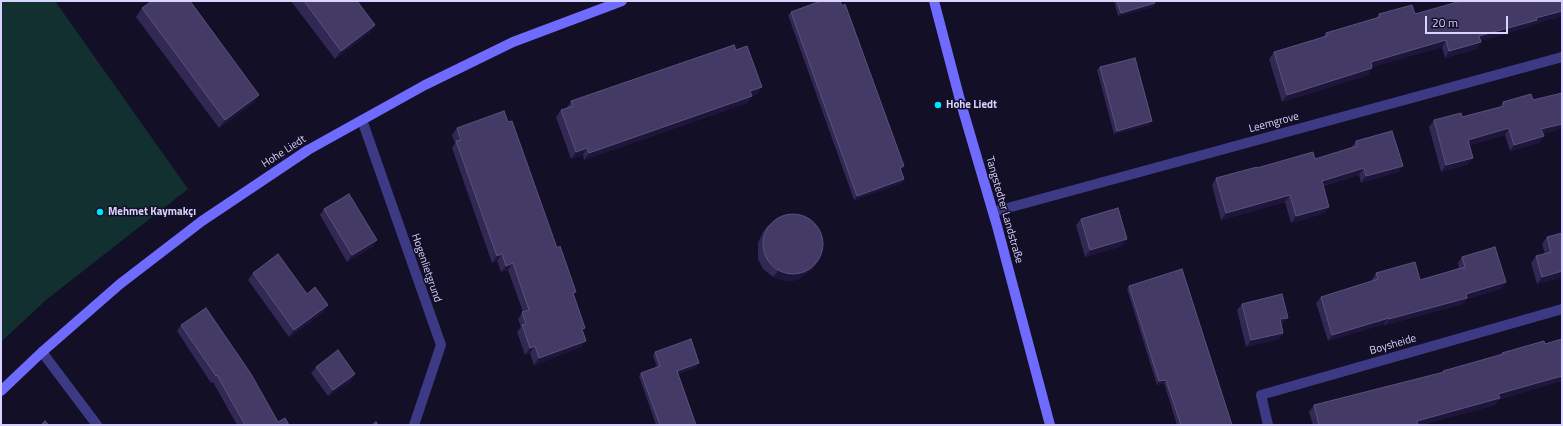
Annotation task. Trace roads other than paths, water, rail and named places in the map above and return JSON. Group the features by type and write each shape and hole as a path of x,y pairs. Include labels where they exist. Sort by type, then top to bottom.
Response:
{"street":[{"name":"Hohe Liedt","path":"1,391 42,352 120,284 202,221 308,150 425,85 513,42 622,1"},
{"name":"Tangstedter Landstraße","path":"934,1 960,100 993,212 1050,425"},
{"name":"Leemgrove","path":"993,212 1562,57"},
{"name":"Hogenlietgrund","path":"362,120 441,344 414,425"},
{"name":"Boysheide","path":"1268,425 1261,395 1562,309"},
{"path":"42,352 97,425"}],"place":[{"name":"Hohe Liedt","path":"938,105"},
{"name":"Mehmet Kaymakçı","path":"100,212"}]}
